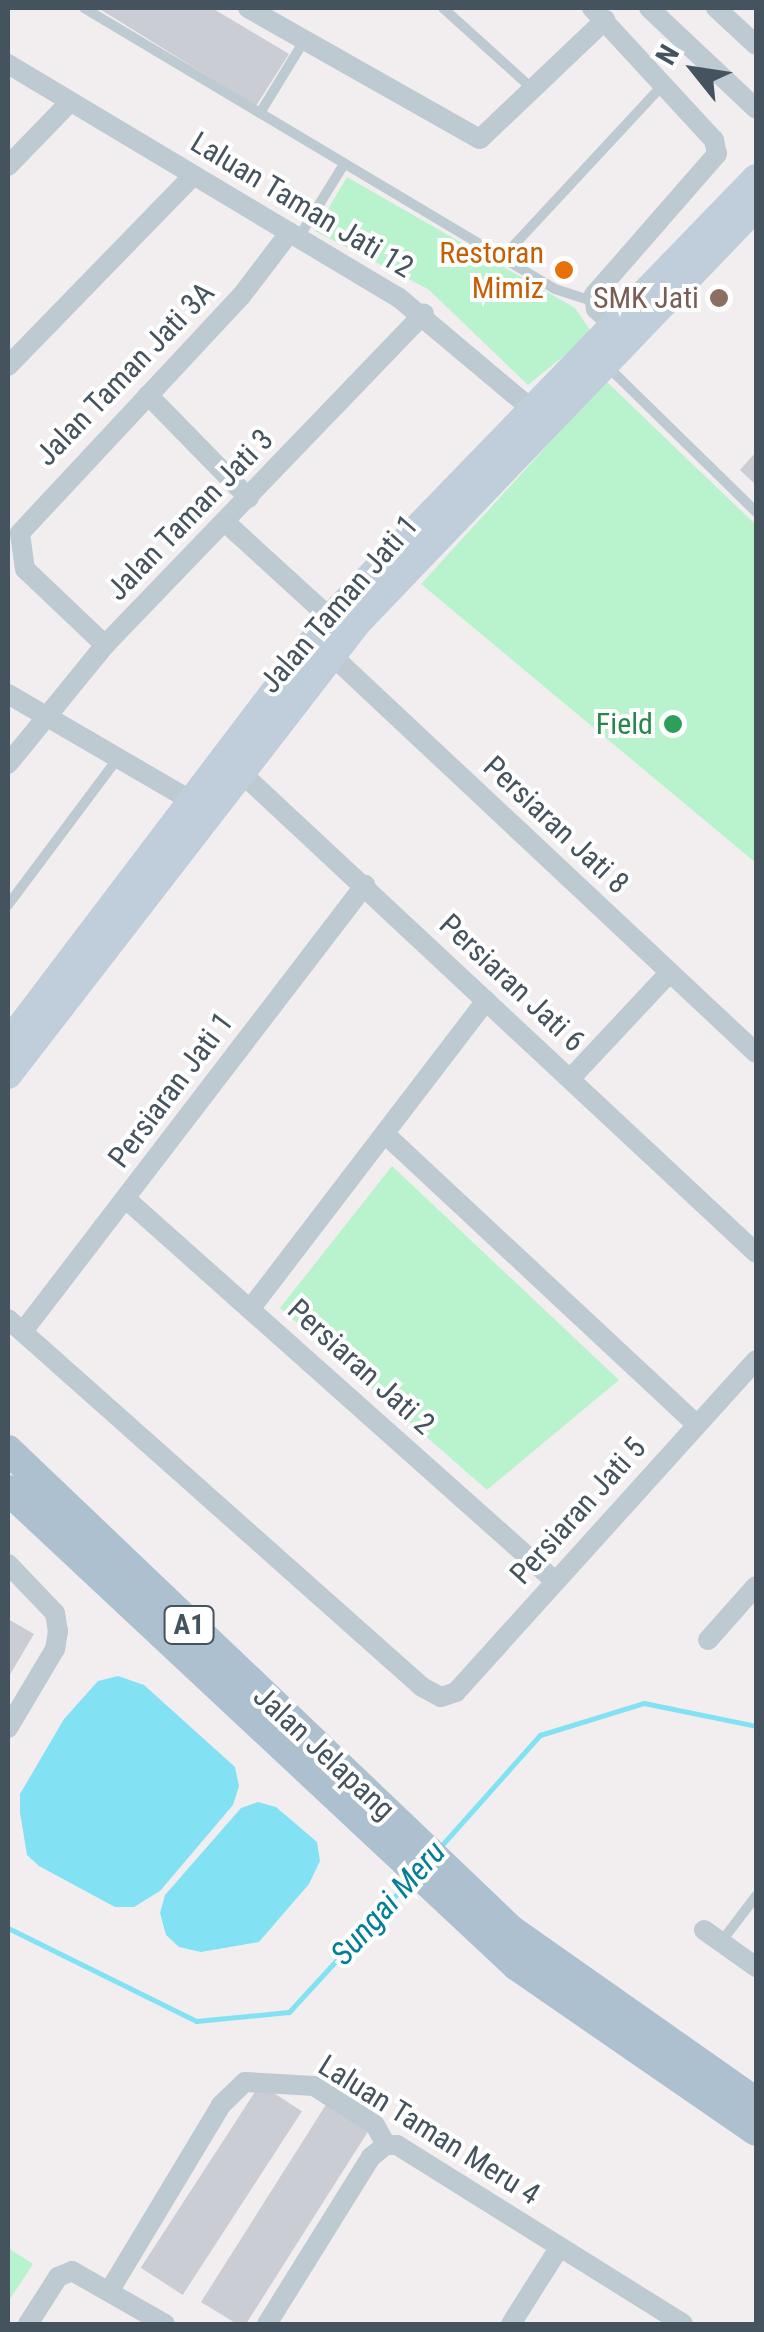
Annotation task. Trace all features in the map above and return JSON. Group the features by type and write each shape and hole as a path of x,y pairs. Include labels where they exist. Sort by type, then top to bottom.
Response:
{"main road":[{"name":"Jalan Jelapang","path":"8,1450 367,1812 470,1910 518,1966 756,2131"},
{"name":"Jalan Jelapang","path":"8,1490 367,1812"},
{"name":"Jalan Jelapang","path":"470,1910 549,1959 756,2102"}],"street":[{"path":"248,8 470,138 491,134 535,91 598,14 714,140 717,154 593,301 621,332"},
{"path":"648,8 756,108"},
{"path":"716,8 756,45"},
{"name":"Laluan Taman Jati 12","path":"8,64 424,314 540,416"},
{"path":"8,166 69,102"},
{"path":"8,366 193,176"},
{"name":"Jalan Taman Jati 1","path":"326,638 540,416 605,364 621,332 657,280 756,178"},
{"name":"Jalan Taman Jati 1","path":"8,1075 326,638 621,332 756,206"},
{"name":"Jalan Taman Jati 3A","path":"105,645 32,577 17,543 46,499 252,285 294,235"},
{"path":"630,254 657,280"},
{"name":"Jalan Taman Jati 3","path":"8,764 44,715 105,645 424,314"},
{"path":"148,395 249,498"},
{"name":"Persiaran Jati 8","path":"225,522 326,638 756,1054"},
{"path":"8,694 192,801"},
{"name":"Jalan Taman Jati 1","path":"8,1043 192,801 234,764"},
{"name":"Persiaran Jati 6","path":"234,764 756,1252"},
{"name":"Persiaran Jati 1","path":"16,1324 126,1199 365,885"},
{"path":"570,1079 670,972"},
{"path":"250,1308 486,1000"},
{"path":"385,1134 696,1424"},
{"name":"Persiaran Jati 2","path":"126,1199 556,1581"},
{"name":"Persiaran Jati 5","path":"16,1324 422,1687 441,1697 456,1692 756,1360"},
{"path":"8,1564 55,1613 58,1631 55,1649 8,1728"},
{"path":"708,1640 756,1586"},
{"path":"712,1936 756,1967"},
{"name":"Laluan Taman Meru 4","path":"110,2290 221,2105 246,2082 286,2080 314,2086 375,2125 386,2145 397,2145 682,2324"},
{"path":"268,2324 371,2157 386,2145"},
{"path":"511,2324 559,2248"},
{"path":"28,2324 64,2272 77,2271 165,2324"}],"lane":[{"path":"84,8 562,293 593,301"},
{"path":"443,8 535,91"},
{"path":"260,113 304,41"},
{"path":"502,258 664,84"},
{"name":"Jalan Taman Jati 3A","path":"294,235 344,164"},
{"path":"605,364 756,512"},
{"path":"8,905 118,758"},
{"path":"712,1936 756,1896"}],"green space":[{"path":"347,177 575,308 592,333 528,385 428,289 315,231"},
{"name":"Field","path":"606,381 756,525 756,863 421,584"},
{"path":"392,1166 619,1380 487,1490 280,1308"},
{"path":"8,2248 33,2264 8,2302"}],"water":[{"path":"118,1676 144,1685 235,1767 239,1786 233,1805 160,1891 134,1907 115,1907 39,1866 27,1855 20,1813 20,1794 64,1719 98,1681"},
{"path":"258,1802 276,1807 317,1842 320,1861 309,1884 259,1942 201,1952 179,1947 166,1935 160,1913 165,1895 241,1808"}],"building":[{"path":"98,8 212,8 289,54 256,106"},
{"path":"756,452 756,485 740,470"},
{"path":"8,1619 34,1634 8,1678"},
{"path":"260,2084 302,2111 183,2295 141,2268"},
{"path":"327,2103 369,2130 246,2324 237,2324 201,2302"}],"waterway":[{"name":"Sungai Meru","path":"441,1846 540,1735 644,1703 756,1726"},
{"name":"Sungai Meru","path":"8,1928 196,2021 289,2012 410,1880"}],"place":[{"name":"Restoran Mimiz","path":"564,270"},
{"name":"SMK Jati","path":"719,298"},
{"name":"Field","path":"673,724"}]}
